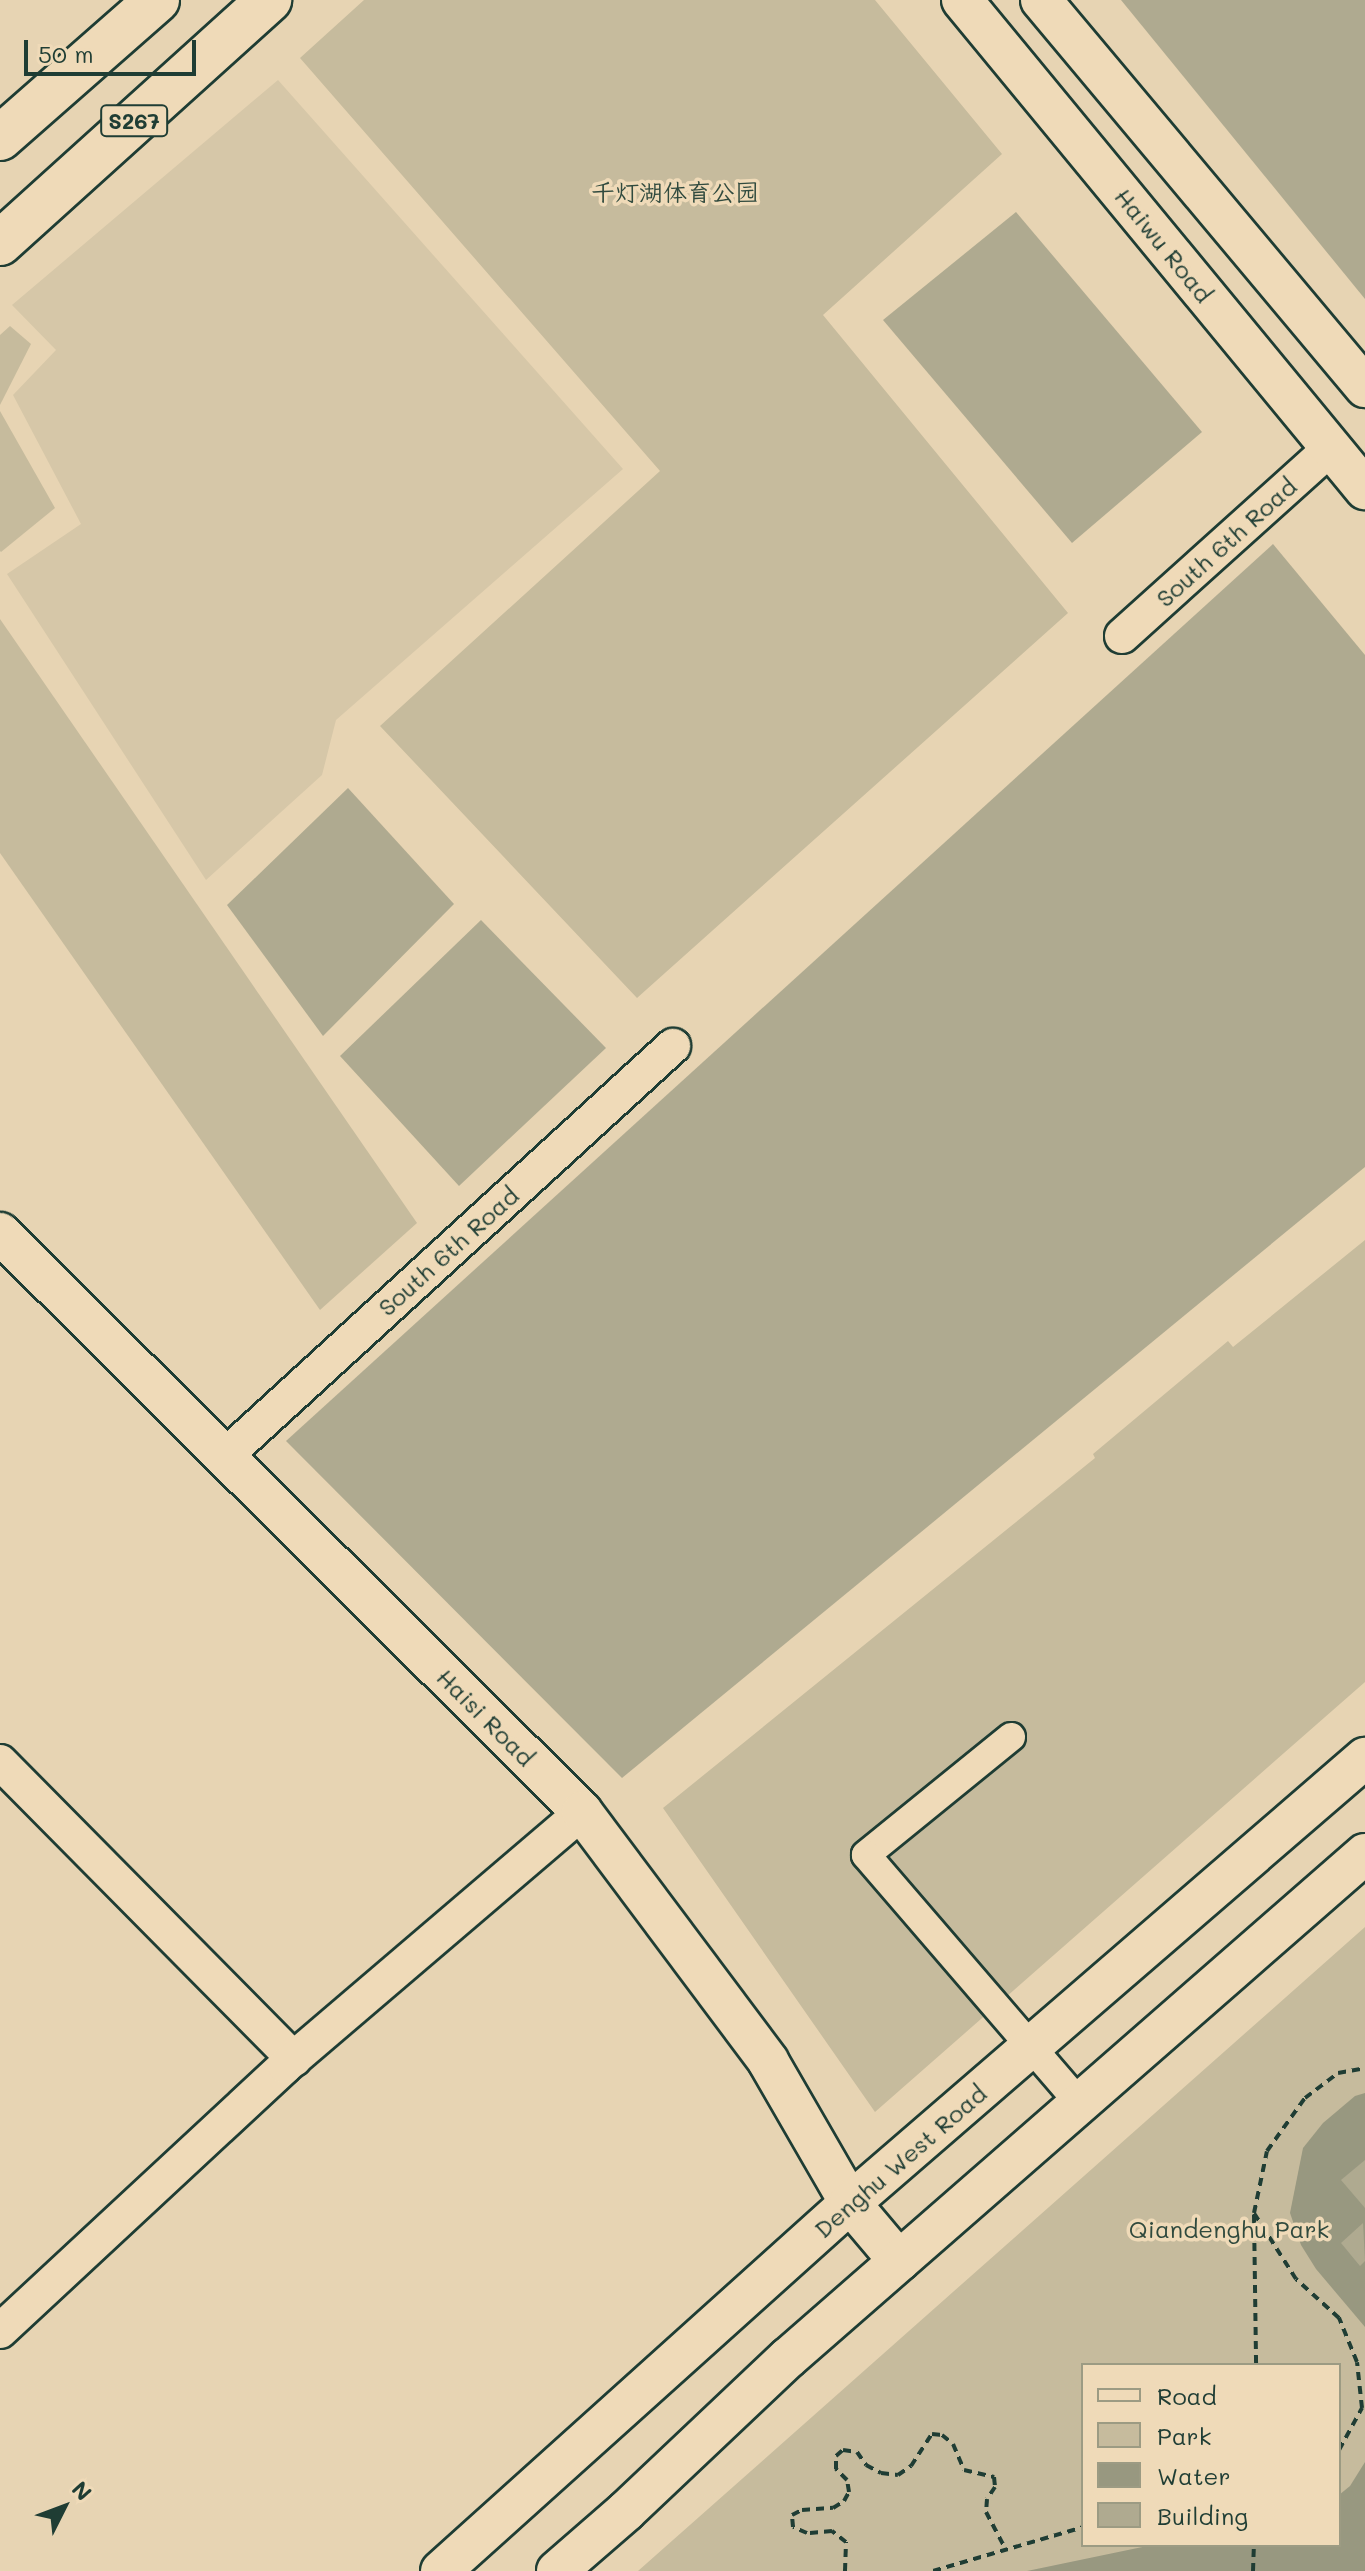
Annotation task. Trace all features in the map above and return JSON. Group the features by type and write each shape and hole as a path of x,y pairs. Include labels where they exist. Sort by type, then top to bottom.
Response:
{"highway":[{"path":"0,138 157,0"},
{"name":"S267","path":"0,243 269,0"}],"main road":[{"name":"Haiwu Road","path":"962,0 1365,489"},
{"path":"1051,3 1365,387"},
{"name":"Haisi Road","path":"0,1234 582,1812 768,2061 850,2203 899,2261"},
{"name":"Denghu West Road","path":"441,2571 850,2203 1365,1758"},
{"path":"557,2571 626,2511 788,2358 1365,1854"}],"street":[{"name":"South 6th Road","path":"1122,636 1331,448"},
{"name":"South 6th Road","path":"224,1457 673,1046"},
{"path":"1011,1737 866,1855 1079,2103"},
{"path":"0,1762 294,2059"},
{"path":"0,2331 294,2059 582,1812"}],"path":[{"path":"1256,2363 1254,2213 1267,2151 1305,2098 1338,2073 1365,2068"},
{"path":"1254,2213 1296,2279 1339,2318 1357,2362 1362,2408 1341,2446"},
{"path":"845,2571 849,2557 846,2542 832,2531 807,2533 793,2527 792,2515 802,2510 833,2508 844,2501 849,2492 847,2480 836,2469 836,2456 843,2450 857,2452 866,2465 881,2473 898,2475 911,2466 932,2434 942,2435 953,2444 964,2470 994,2477 995,2487 987,2499 986,2512 1005,2548"},
{"path":"933,2571 1081,2528"},
{"path":"1253,2571 1254,2547"}],"shaded area":[{"path":"278,80 623,469 336,720 322,775 206,880 7,574 81,524 13,395 56,350 12,305"}],"green space":[{"name":"千灯湖体育公园","path":"364,0 875,0 1002,154 823,315 1068,613 637,998 380,726 660,471 300,58"},
{"path":"10,326 31,344 0,405 0,335"},
{"path":"0,411 55,508 1,552 0,551"},
{"path":"0,619 417,1223 320,1310 0,853"},
{"path":"1365,1240 1365,1682 875,2112 663,1808 1095,1458 1093,1454 1228,1341 1233,1347"},
{"name":"Qiandenghu Park","path":"1365,1927 1365,2571 638,2571"}],"water":[{"path":"1365,2093 1365,2327 1316,2269 1301,2245 1290,2213 1303,2148 1323,2123 1355,2096"},
{"path":"1365,2462 1365,2571 1027,2571 1142,2547 1341,2547 1341,2493 1350,2486"}],"building":[{"path":"1121,0 1365,0 1365,299"},
{"path":"1016,212 1202,432 1072,543 883,320"},
{"path":"1273,544 1365,655 1365,1167 622,1778 286,1441"},
{"path":"348,788 454,904 323,1036 227,905"},
{"path":"481,920 606,1048 459,1186 340,1056"},
{"path":"1365,2160 1365,2208 1341,2180"},
{"path":"1363,2223 1365,2261 1360,2266 1341,2243"}]}
